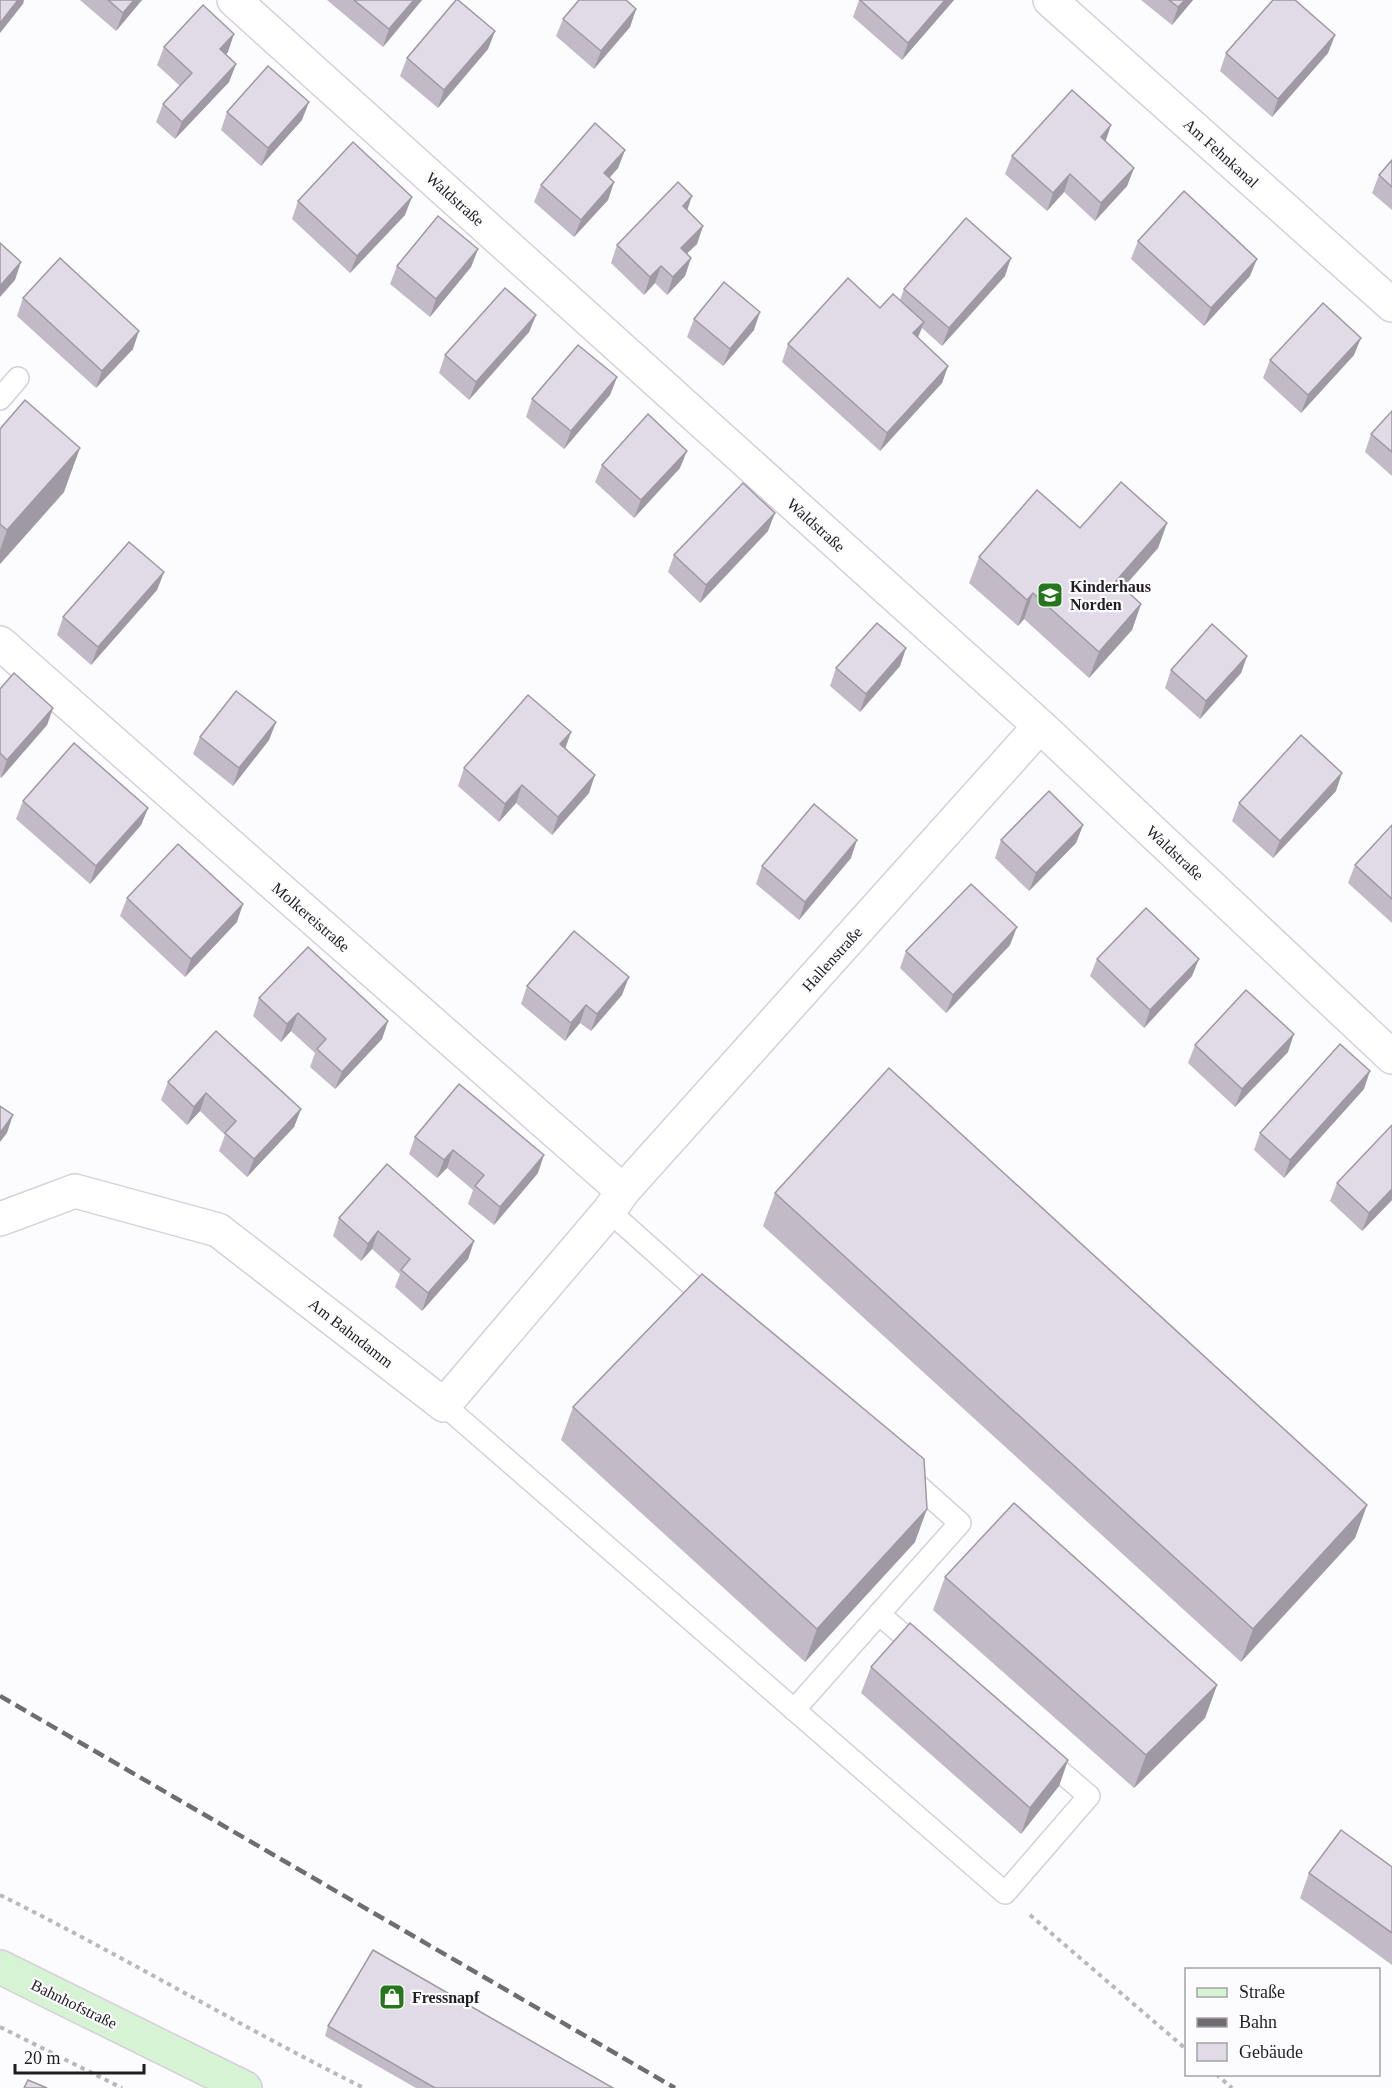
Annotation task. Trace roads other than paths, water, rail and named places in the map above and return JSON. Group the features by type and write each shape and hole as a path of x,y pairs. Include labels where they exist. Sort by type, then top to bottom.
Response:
{"main road":[{"name":"Bahnhofstraße","path":"0,1967 245,2088"}],"street":[{"name":"Waldstraße","path":"234,0 1040,726 1392,1057"},
{"name":"Am Fehnkanal","path":"1050,0 1392,305"},
{"name":"Molkereistraße","path":"0,643 616,1201"},
{"name":"Hallenstraße","path":"616,1201 1040,726"},
{"name":"Am Bahndamm","path":"0,1220 75,1191 218,1230 444,1404"},
{"path":"444,1404 616,1201"}],"lane":[{"path":"0,399 18,378"},
{"path":"616,1201 732,1320"},
{"path":"444,1404 1005,1893 1089,1796 1028,1743"},
{"path":"794,1710 960,1523 890,1460"},
{"path":"879,1614 940,1667"}],"railway":[{"path":"0,1696 675,2088"}],"place":[{"name":"Kinderhaus Norden","path":"1050,595"},
{"name":"Fressnapf","path":"392,1997"}]}
